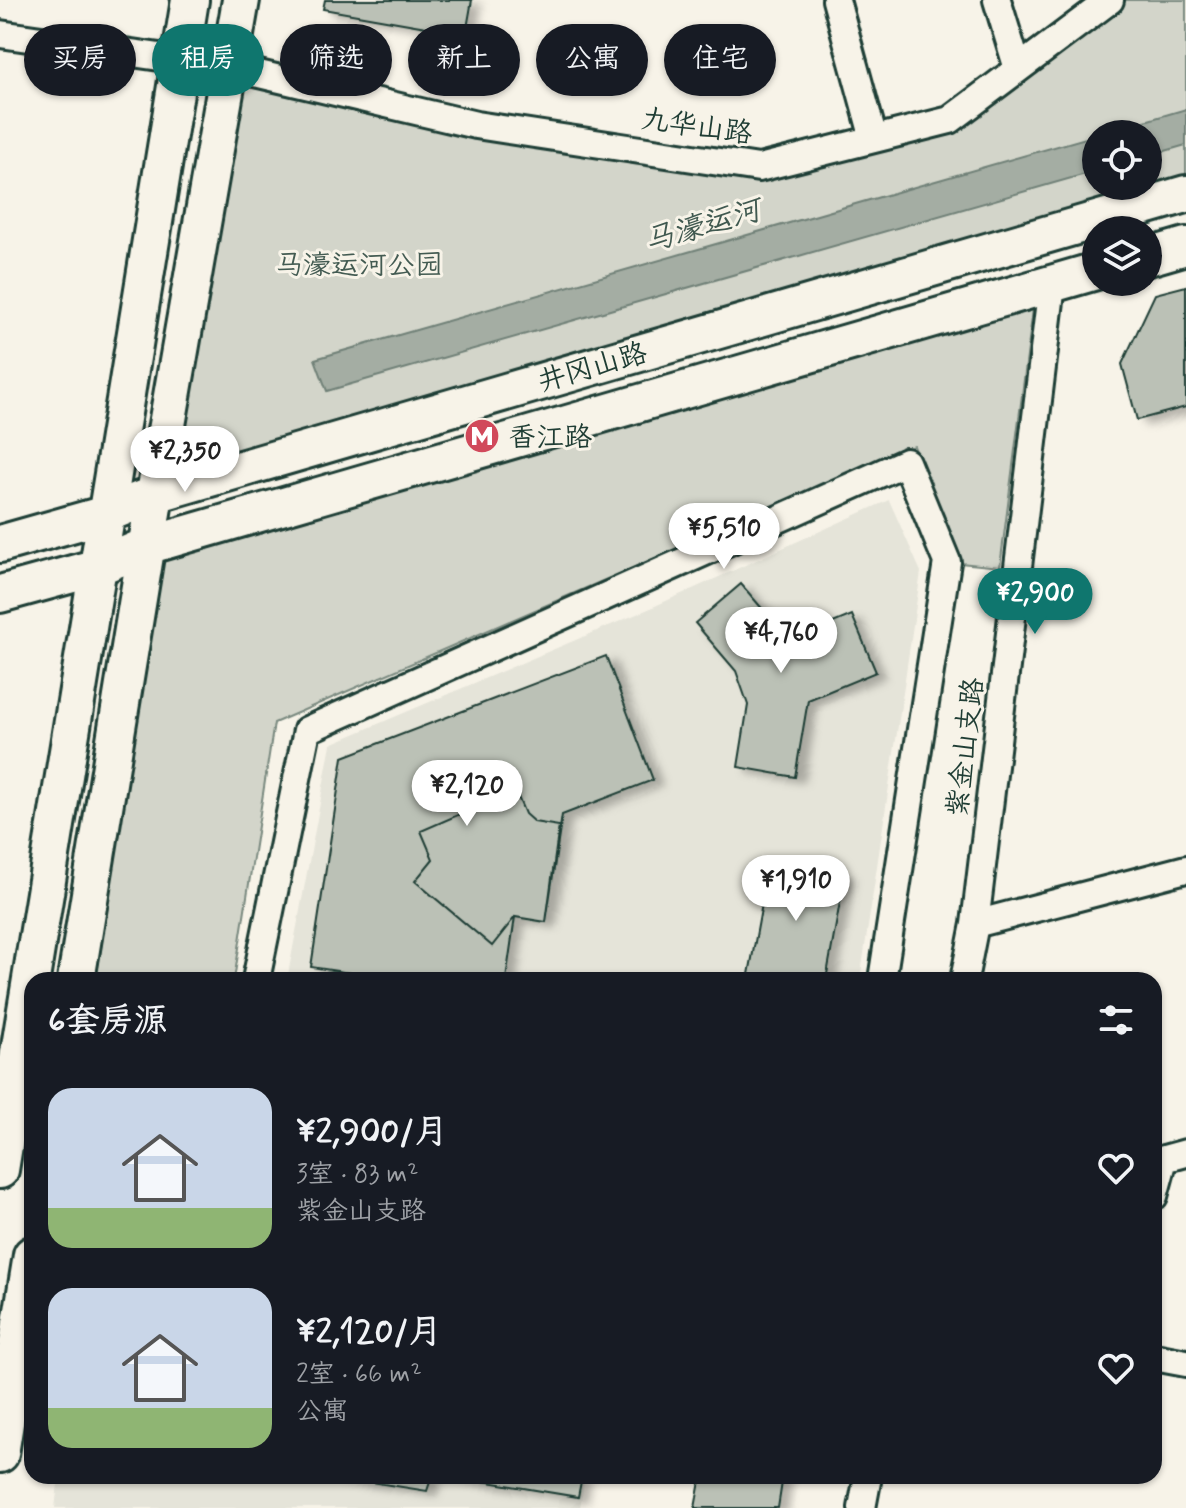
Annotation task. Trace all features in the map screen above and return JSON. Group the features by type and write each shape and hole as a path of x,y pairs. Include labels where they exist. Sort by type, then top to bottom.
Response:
{"main road":[{"path":"186,24 190,0"},
{"path":"237,24 241,0"},
{"path":"32,972 174,96"},
{"path":"77,972 146,546 224,96"},
{"name":"井冈山路","path":"0,544 106,514 155,494 1186,194"},
{"path":"1162,253 1186,246"},
{"name":"井冈山路","path":"0,594 98,567 146,546 1082,275"},
{"path":"0,1170 24,1022"},
{"path":"0,1454 24,1305"}],"street":[{"path":"836,0 874,139"},
{"path":"997,0 1018,69"},
{"name":"九华山路","path":"264,75 476,125 759,168 950,120 1110,0"},
{"name":"九华山路","path":"0,34 152,56"},
{"name":"紫金山支路","path":"966,972 975,924 1052,284"},
{"path":"258,972 307,730 906,462 947,562 883,972"},
{"path":"975,924 1186,869"},
{"path":"1162,1166 1164,1159 1186,1153"},
{"path":"1162,1358 1186,1363"},
{"path":"862,1508 866,1484"}],"shaded area":[{"path":"1186,109 1186,145 1162,152 1162,120 1148,120"},
{"path":"1082,139 1082,175 327,391 315,359"},
{"path":"889,500 921,572 861,972 288,972 331,744 644,611"},
{"path":"58,1484 584,1484 580,1508 55,1508"}],"green space":[{"name":"马濠运河公园","path":"1110,0 1186,0 1186,196 1117,216 1082,216 1082,226 155,494 224,96 264,96 264,74 280,77 280,96 381,96 759,168 950,120"},
{"path":"1033,309 1000,567 960,563 914,446 274,723 235,972 97,972 162,561"}],"building":[{"path":"325,0 472,0 468,24 409,24 323,9"},
{"path":"1186,286 1186,407 1137,420 1122,364 1154,296 1162,296 1162,292"},
{"path":"741,584 790,641 852,615 876,672 808,700 795,777 738,767 748,705 736,671 695,623"},
{"path":"606,656 653,780 562,815 546,922 515,917 507,972 344,972 311,967 343,757"},
{"path":"515,790 525,814 534,822 559,826 546,922 515,917 492,946 415,881 433,859 421,831"},
{"path":"770,860 845,874 827,972 749,972"},
{"path":"383,1484 429,1484 427,1491"},
{"path":"500,1484 580,1484 578,1497"},
{"path":"700,1484 782,1484 778,1508 695,1508"}],"place":[{"name":"香江路","path":"482,436"}],"water label":[{"name":"马濠运河","path":"702,225"}]}
